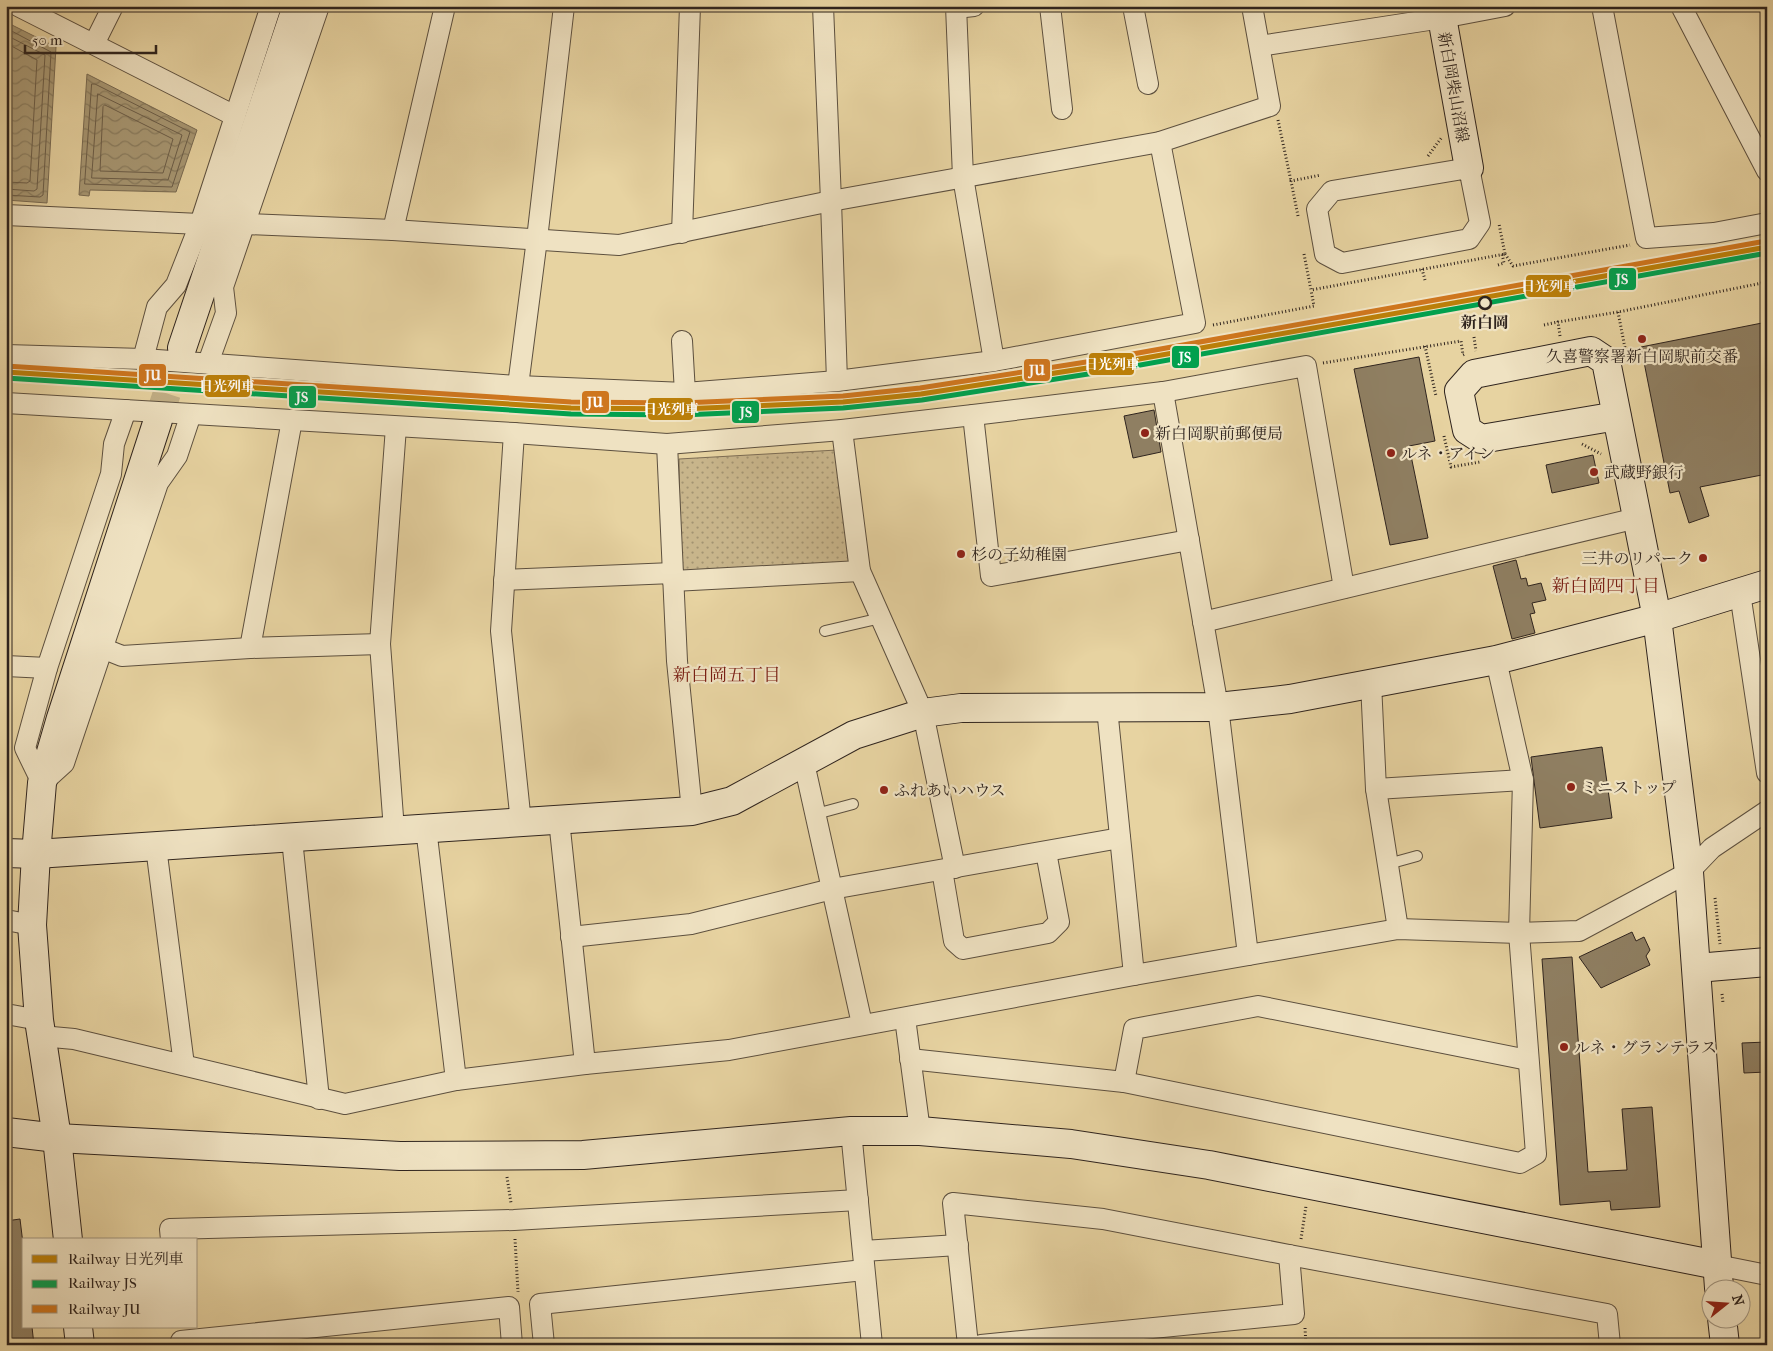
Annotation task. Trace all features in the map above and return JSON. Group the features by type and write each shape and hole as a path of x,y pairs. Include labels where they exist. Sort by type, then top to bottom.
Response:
{"street":[{"path":"18,6 234,116"},
{"path":"94,44 113,6"},
{"path":"143,359 157,308 176,286 200,224 271,6"},
{"path":"182,348 297,6"},
{"path":"208,363 226,313 223,288 319,6"},
{"path":"393,230 445,6"},
{"path":"518,386 564,6"},
{"path":"682,233 690,6"},
{"path":"823,6 832,201 837,381"},
{"path":"1050,6 1062,109"},
{"path":"1133,6 1148,84"},
{"path":"245,224 393,230 619,245 832,201 1160,142 1270,106 1252,6"},
{"path":"1260,46 1441,12 1505,6"},
{"path":"1602,6 1646,238 1714,233 1767,223"},
{"path":"1681,6 1767,171"},
{"path":"962,7 963,177 994,361"},
{"name":"新白岡柴山沼線","path":"1441,12 1469,168"},
{"path":"6,355 143,359 518,386 685,392 837,381 994,361 1195,323 1160,142"},
{"path":"1469,168 1480,223 1469,239 1342,262 1325,254 1317,209 1332,191 1469,168"},
{"path":"6,215 200,224"},
{"path":"682,341 685,392"},
{"path":"1617,416 1481,439 1467,430 1459,391 1474,374 1591,352 1606,361 1617,416 1636,518 1657,618 1689,872 1718,1277"},
{"path":"6,403 668,444 842,430 973,416 1163,392 1306,366 1344,588"},
{"path":"1163,392 1218,707 1248,956"},
{"path":"42,783 25,748 47,668 111,474 114,444 126,410"},
{"path":"42,783 64,763 158,483 177,456 191,414"},
{"path":"973,416 992,576 1189,540"},
{"path":"68,1238 57,1138 40,1028 19,923 36,854 42,783 60,718 158,420"},
{"path":"250,648 292,420"},
{"path":"394,830 380,644 396,427"},
{"path":"842,430 860,571 922,713 948,869 954,942 963,949 1048,933 1059,922 1046,852"},
{"path":"514,433 501,631 521,823"},
{"path":"668,444 677,661 692,811"},
{"path":"1203,622 1636,518"},
{"path":"504,580 860,571"},
{"path":"6,853 36,854 292,839 394,830 692,811 732,801 854,735 922,713 961,708 1218,707 1290,699 1496,660 1657,618 1767,584"},
{"path":"1740,593 1767,773"},
{"path":"102,648 122,656 250,648 380,644"},
{"path":"910,1059 1124,1082 1520,1163 1536,1154 1519,933 1523,780 1496,660"},
{"path":"6,666 47,668"},
{"path":"1371,683 1376,789 1398,929"},
{"path":"1107,708 1134,975"},
{"path":"804,763 862,1024"},
{"path":"1376,789 1523,780"},
{"path":"6,1014 74,1039 344,1104 456,1080 585,1064 729,1050 862,1024 905,1018 1134,975 1398,929 1519,933 1579,931 1689,872 1712,848 1767,811"},
{"path":"559,820 585,1064"},
{"path":"426,828 456,1080"},
{"path":"571,937 691,924 832,889 1120,838"},
{"path":"292,839 319,1099"},
{"path":"156,847 184,1065"},
{"path":"1697,968 1767,962"},
{"path":"1124,1082 1134,1028 1258,1006 1528,1060"},
{"path":"905,1018 920,1131"},
{"path":"6,1132 57,1138 400,1156 583,1154 851,1131 920,1131 1071,1144 1209,1165 1718,1277 1767,1275"},
{"path":"851,1131 872,1345"},
{"path":"171,1238 170,1229 514,1220 858,1200"},
{"path":"968,1345 953,1204 1103,1219 1289,1256 1607,1314 1610,1345"},
{"path":"544,1345 540,1304 864,1261 958,1245"},
{"path":"981,1345 1294,1314 1289,1256"},
{"path":"181,1338 509,1307 512,1345"},
{"path":"78,1328 80,1345"},
{"path":"1723,1328 1725,1345"}],"lane":[{"path":"825,631 880,618"},
{"path":"816,814 853,804"},
{"path":"1388,864 1418,856"}],"path":[{"path":"1270,106 1278,119 1291,181"},
{"path":"1498,265 1504,263 1504,254 1513,266 1631,245 1646,238"},
{"path":"1422,269 1425,280"},
{"path":"1544,325 1767,282"},
{"path":"1195,323 1204,327 1314,306 1311,290"},
{"path":"1551,338 1560,336 1558,322"},
{"path":"1306,366 1461,340 1463,355 1476,352 1474,337"},
{"path":"506,1168 514,1220 518,1296"}],"shaded area":[{"path":"837,450 849,565 681,574 679,459"}],"water":[{"path":"6,22 56,47 47,203 6,200"},
{"path":"87,74 197,130 176,192 90,190 89,196 79,195"}],"building":[{"path":"1767,322 1767,474 1700,487 1709,516 1689,523 1679,491 1670,493 1641,347"},
{"name":"ルネ・アイン","path":"1419,357 1435,441 1409,446 1428,538 1390,545 1354,369"},
{"name":"新白岡駅前郵便局","path":"1154,410 1161,452 1133,458 1124,416"},
{"path":"1593,455 1599,483 1552,493 1546,465"},
{"path":"1516,560 1521,579 1526,578 1528,586 1541,583 1546,600 1532,603 1535,613 1530,614 1535,633 1512,639 1493,566"},
{"name":"ミニストップ","path":"1602,747 1612,818 1540,828 1531,757"},
{"path":"1632,932 1636,941 1644,937 1650,950 1646,956 1650,965 1601,988 1579,957"},
{"name":"ルネ・グランテラス","path":"1572,957 1588,1172 1627,1170 1622,1109 1652,1107 1660,1207 1611,1210 1610,1201 1560,1205 1542,959"},
{"path":"1767,1042 1767,1072 1744,1073 1742,1043"},
{"path":"20,1219 22,1238 22,1328 32,1328 34,1345 6,1345 6,1221"}],"tunnel":[{"path":"158,420 182,348"}],"rail line":[{"name":"JU","path":"6,366 571,402 682,403 843,396 920,388 1099,360 1766,241"},
{"name":"日光列車","path":"6,372 571,408 682,409 843,402 921,394 1100,366 1767,247"},
{"name":"JS","path":"6,378 571,414 682,415 843,408 922,400 1101,372 1767,253"}],"place":[{"name":"新白岡","path":"1485,303"},
{"name":"久喜警察署新白岡駅前交番","path":"1642,339"},
{"name":"新白岡駅前郵便局","path":"1145,433"},
{"name":"ルネ・アイン","path":"1391,453"},
{"name":"武蔵野銀行","path":"1594,472"},
{"name":"杉の子幼稚園","path":"961,554"},
{"name":"三井のリパーク","path":"1703,558"},
{"name":"ミニストップ","path":"1571,787"},
{"name":"ふれあいハウス","path":"884,790"},
{"name":"ルネ・グランテラス","path":"1564,1047"}],"district":[{"name":"新白岡四丁目","path":"1606,586"},
{"name":"新白岡五丁目","path":"727,675"}]}
